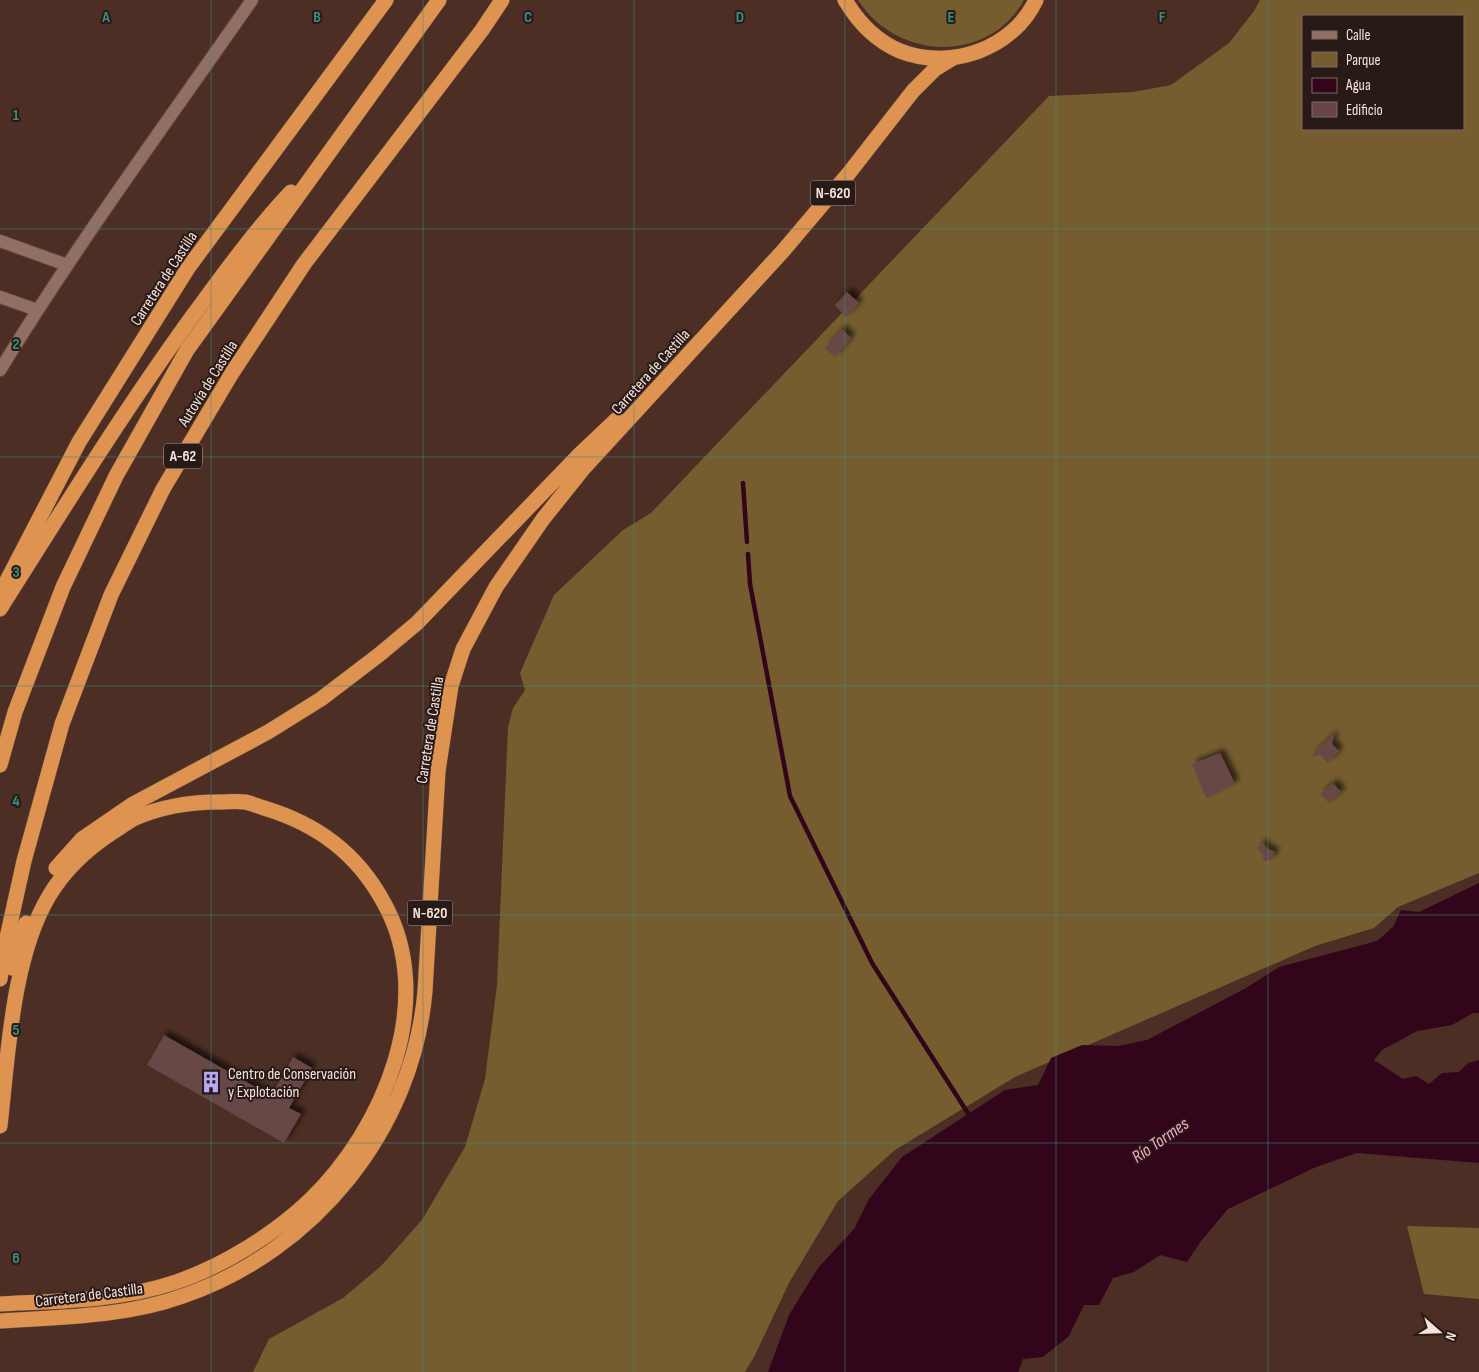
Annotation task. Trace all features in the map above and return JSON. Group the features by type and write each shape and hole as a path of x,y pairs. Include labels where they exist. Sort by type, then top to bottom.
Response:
{"highway":[{"name":"Carretera de Castilla","path":"0,594 79,442 188,268 386,0"},
{"name":"Autovía de Castilla","path":"0,764 15,712 63,586 116,476 187,350 440,0"},
{"name":"Autovía de Castilla","path":"0,979 24,861 62,724 111,594 163,490 232,373 304,264 476,38 502,0"},
{"name":"N-620","path":"846,0 856,18 876,37 899,51 926,58 953,58 983,50 1010,34 1031,11 1036,0"},
{"name":"Carretera de Castilla","path":"0,1321 111,1313 183,1296 218,1282 278,1247 327,1205 349,1180 390,1117 407,1074 423,1014 438,771 450,686 463,649 496,587 543,519 583,469 783,251 843,180 913,91 935,69 953,58"},
{"path":"0,609 75,490 166,353 235,259 268,218 330,152"},
{"path":"0,1054 10,977 17,946 39,894 57,866 82,839 133,804 268,732 320,699 380,654 417,623 579,455 712,328"},
{"path":"0,1126 14,1010 25,954 47,899 66,870 95,844 134,818 176,805 202,802 244,802 279,813 318,831 341,848 360,867 372,883 386,906 400,945 407,988 402,1041 378,1104 358,1142 312,1198 292,1216 241,1253 176,1282 110,1296 0,1304"}],"street":[{"path":"0,370 67,265 252,0"},
{"path":"0,241 67,265"},
{"path":"0,297 37,310"}],"green space":[{"path":"858,0 1024,0 1008,21 988,36 966,44 942,47 918,44 895,34 875,20"},
{"path":"1260,0 1479,0 1479,873 1398,907 1374,928 1315,946 1015,1077 895,1150 838,1201 789,1283 745,1372 253,1372 269,1339 343,1298 381,1266 422,1220 465,1147 485,1079 497,985 508,727 513,708 525,690 520,673 554,595 623,530 651,513 1049,96 1133,92 1171,85 1229,43 1254,11"},
{"path":"1407,1226 1479,1228 1479,1299 1424,1294"}],"water":[{"name":"Río Tormes","path":"1479,883 1479,1013 1473,1013 1452,1025 1417,1031 1382,1050 1374,1060 1403,1079 1416,1076 1429,1084 1442,1073 1459,1072 1468,1063 1479,1060 1479,1163 1357,1153 1316,1167 1228,1209 1201,1241 1187,1262 1160,1255 1134,1272 1113,1278 1099,1305 1084,1305 1069,1336 1043,1357 1023,1359 1018,1372 768,1372 789,1315 818,1268 854,1229 869,1199 902,1157 1005,1090 1038,1085 1051,1058 1082,1045 1118,1046 1147,1040 1246,988 1279,967 1377,941 1393,927 1401,910 1419,912"}],"building":[{"path":"847,292 859,303 846,317 835,305"},
{"path":"842,329 851,338 835,357 825,348"},
{"path":"1334,734 1332,744 1339,751 1328,763 1320,755 1310,757"},
{"path":"1220,753 1235,784 1206,798 1192,764"},
{"path":"1333,783 1341,792 1329,803 1320,794"},
{"path":"1263,843 1266,848 1275,852 1271,860 1264,861 1262,853 1257,848"},
{"name":"Centro de Conservación y Explotación","path":"164,1035 271,1096 293,1057 312,1068 289,1108 301,1114 284,1143 147,1065"}],"waterway":[{"path":"743,483 747,542"},
{"path":"748,554 750,584 790,796 872,963 971,1118"}],"place":[{"name":"Centro de Conservación y Explotación","path":"211,1082"}]}
